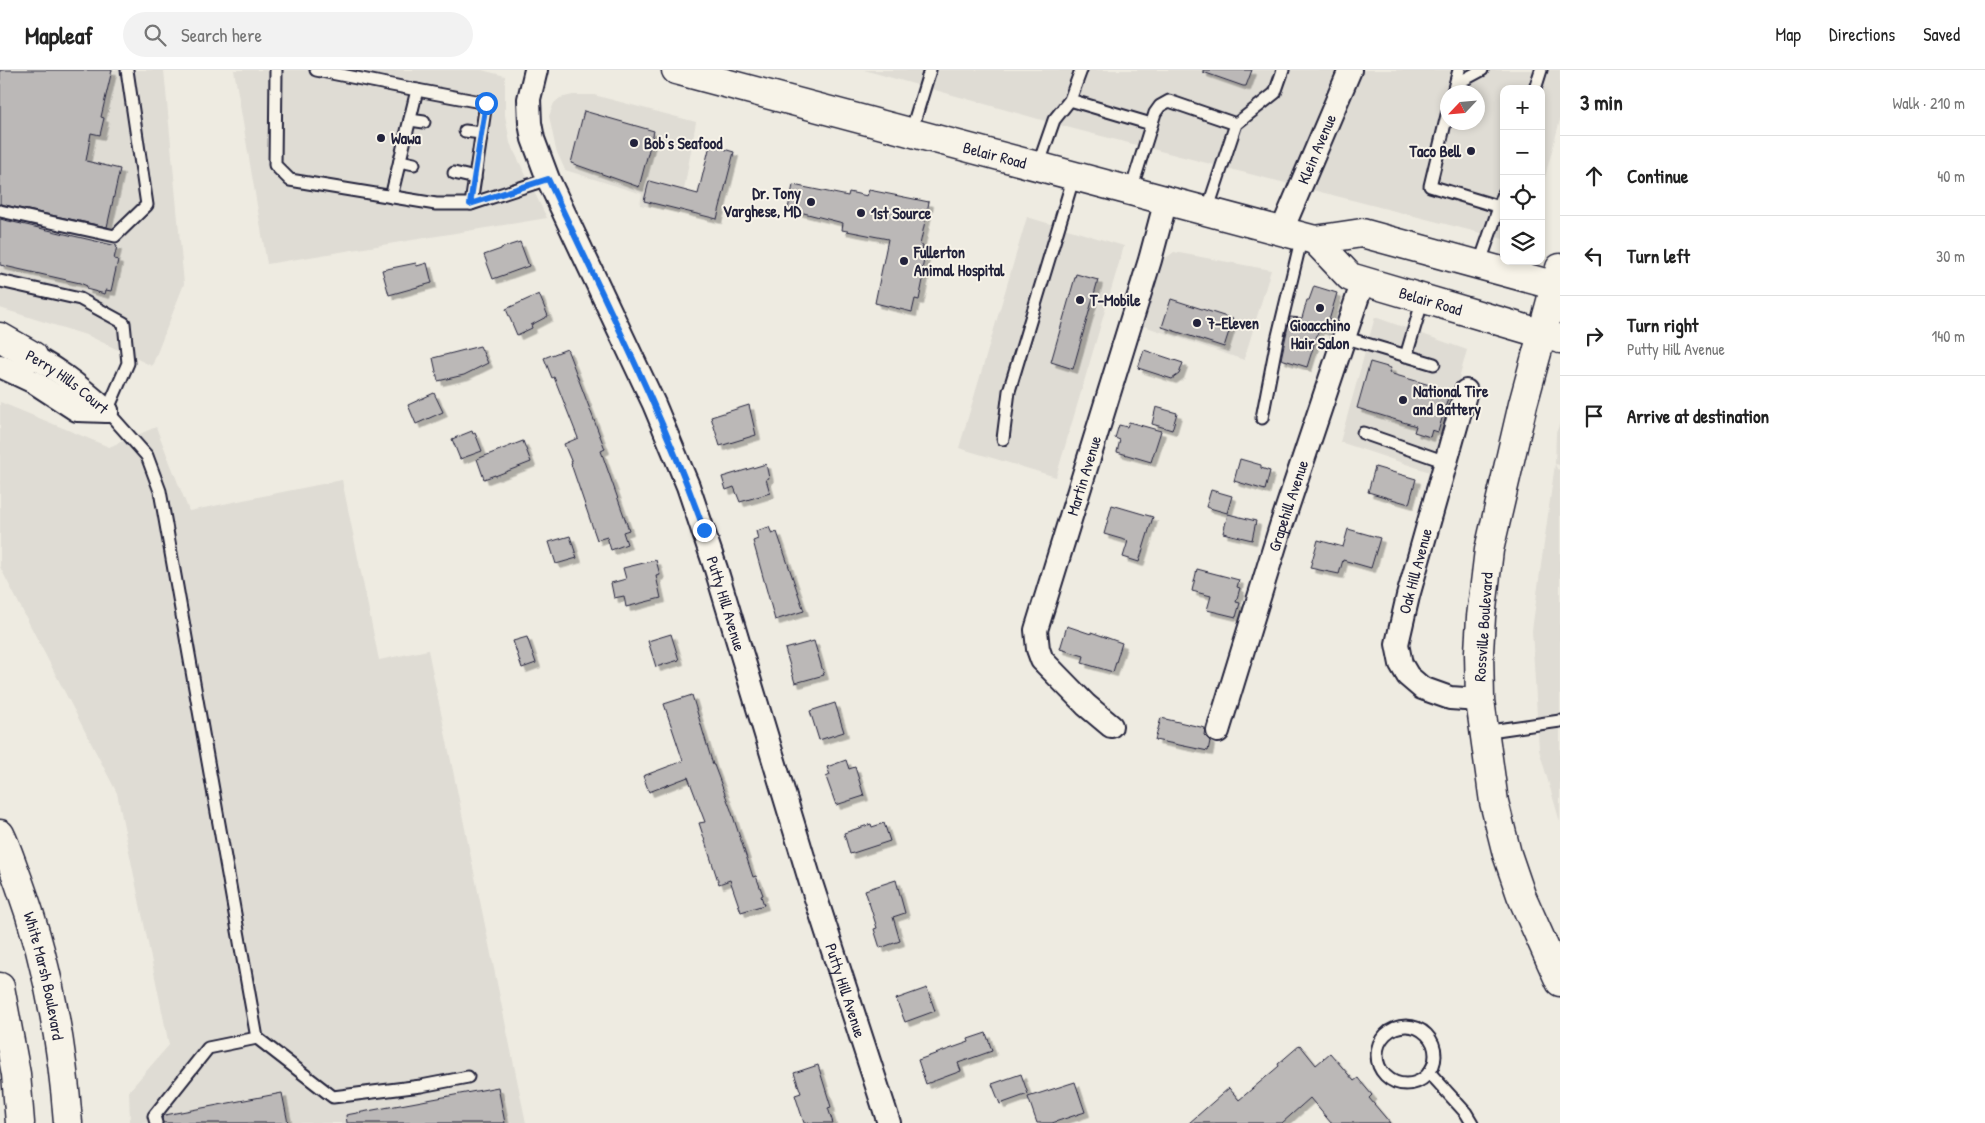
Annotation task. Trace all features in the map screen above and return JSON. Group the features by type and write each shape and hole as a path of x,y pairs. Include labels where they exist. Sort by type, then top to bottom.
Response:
{"main road":[{"name":"Belair Road","path":"676,70 739,82 911,132 1300,235 1362,233 1479,266 1559,280"},
{"name":"Belair Road","path":"1300,235 1350,277 1551,337"},
{"name":"Rossville Boulevard","path":"1559,280 1551,337 1523,404 1489,550 1481,618 1480,700 1494,802 1507,854 1521,895 1560,982"},
{"path":"0,337 32,356"},
{"name":"White Marsh Boulevard","path":"0,834 30,916 48,982 58,1031 68,1123"},
{"path":"0,987 16,1074 20,1123"}],"street":[{"name":"Putty Hill Avenue","path":"536,70 529,99 533,139 548,179 654,404 688,486 716,569 810,880 889,1123"},
{"name":"Klein Avenue","path":"1300,235 1350,70"},
{"name":"Martin Avenue","path":"1111,726 1086,705 1042,660 1038,649 1036,630 1150,260 1166,200"},
{"name":"Grapehill Avenue","path":"1218,731 1281,526 1363,280"},
{"name":"Perry Hills Court","path":"0,342 32,356 78,385 107,410"},
{"name":"Perry Hills Court","path":"0,366 34,382 77,410 107,410"},
{"name":"Oak Hill Avenue","path":"1466,391 1408,596 1397,644 1400,664 1408,676 1422,688 1450,698 1480,700"}],"lane":[{"path":"0,211 115,236 147,205 127,70"},
{"path":"276,70 275,165 290,180 436,204 470,204 548,179"},
{"path":"316,70 486,103 470,204"},
{"path":"911,132 930,70"},
{"path":"1038,166 1054,120 1070,100 1081,70"},
{"path":"1207,211 1236,124 1275,93 1283,70"},
{"path":"1455,85 1459,70"},
{"path":"1459,85 1482,70"},
{"path":"1536,85 1541,70"},
{"path":"391,197 418,90"},
{"path":"1070,100 1151,124"},
{"path":"1131,190 1151,124 1160,106 1170,101 1236,124"},
{"path":"410,120 424,122"},
{"path":"1443,130 1430,186 1500,207 1479,266"},
{"path":"465,131 482,133"},
{"path":"400,161 414,164"},
{"path":"454,173 475,178"},
{"path":"1003,440 1009,391 1074,176"},
{"path":"1262,418 1300,235"},
{"path":"0,281 80,299 124,323 128,363 107,410 147,456 160,491 256,1038 333,1097 421,1086 468,1077"},
{"path":"1406,356 1423,299"},
{"path":"1343,337 1434,364"},
{"path":"1364,433 1446,462"},
{"path":"1483,732 1560,720"},
{"path":"1402,1026 1416,1027 1429,1037 1435,1051 1435,1057 1429,1072 1418,1082 1408,1084 1390,1079 1380,1069 1377,1056 1378,1046 1386,1034 1392,1029 1402,1026"},
{"path":"156,1123 154,1116 208,1048 256,1038"},
{"path":"1429,1072 1466,1113 1472,1123"}],"shaded area":[{"path":"0,70 164,70 184,284 152,366 89,336 0,308"},
{"path":"234,70 482,70 505,76 505,115 510,143 547,218 267,264"},
{"path":"864,70 1560,70 1560,120 1545,177 1545,85 1500,85 1500,238 1074,129"},
{"path":"573,95 594,95 696,122 680,213 640,205 642,194 565,170 556,150 549,116 554,103 560,98"},
{"path":"1027,217 1124,246 1056,477 959,448"},
{"path":"1174,252 1271,270 1244,360 1141,325 1163,260"},
{"path":"1375,317 1467,350 1433,473 1340,442"},
{"path":"0,402 109,447 156,427 189,511 342,480 379,660 428,650 526,1123 130,1123 129,1091 169,1045 117,793 0,567"},
{"path":"1560,423 1560,465 1555,464 1556,433"},
{"path":"1555,464 1557,469 1560,470 1560,822 1539,750 1532,630"}],"building":[{"path":"0,70 112,70 101,117 104,118 100,135 91,133 86,161 120,169 107,227 0,204"},
{"path":"1203,70 1252,70 1246,86 1243,86 1203,72"},
{"path":"584,111 654,131 639,187 571,163"},
{"path":"710,145 734,152 717,219 644,201 649,181 698,194"},
{"path":"793,185 848,196 849,192 867,196 869,190 929,202 920,245 923,246 922,251 926,252 922,269 925,270 919,300 915,299 912,312 875,303 888,239 842,230 843,223 788,209"},
{"path":"0,219 117,246 114,259 118,260 111,291 106,290 105,294 86,289 87,286 80,283 0,265"},
{"path":"520,242 529,266 493,279 484,255"},
{"path":"416,263 417,266 427,263 432,283 389,295 382,270"},
{"path":"1076,274 1098,280 1073,369 1051,362"},
{"path":"1314,286 1337,293 1326,331 1319,329 1307,367 1281,359 1290,317 1302,318 1307,300 1309,300"},
{"path":"539,294 548,316 531,325 532,328 517,335 506,309"},
{"name":"7-Eleven","path":"1171,299 1233,319 1224,347 1162,327"},
{"path":"480,346 488,363 464,375 438,381 433,358"},
{"path":"567,349 605,449 601,451 629,530 623,532 627,544 611,550 607,537 597,540 564,444 578,438 554,377 552,378 544,358"},
{"path":"1144,350 1183,363 1179,374 1172,379 1138,368"},
{"name":"National Tire and Battery","path":"1370,362 1391,368 1389,373 1450,391 1438,432 1432,430 1430,437 1414,432 1416,426 1357,408"},
{"path":"434,393 443,412 416,424 408,405"},
{"path":"749,405 756,435 720,446 711,417"},
{"path":"1156,407 1177,413 1172,430 1152,424"},
{"path":"1129,422 1161,431 1151,462 1117,452 1120,440 1115,438 1119,425 1127,427"},
{"path":"472,431 473,434 475,433 482,451 460,459 452,439"},
{"path":"523,441 531,462 484,479 477,459"},
{"path":"1240,459 1261,465 1261,468 1270,471 1265,490 1234,481"},
{"path":"766,464 769,478 766,479 770,493 740,502 734,487 726,490 722,477"},
{"path":"1375,467 1416,479 1409,504 1368,492"},
{"path":"1211,490 1232,496 1227,513 1206,507"},
{"path":"1112,505 1153,517 1139,562 1123,557 1128,541 1104,534"},
{"path":"1228,514 1256,521 1252,540 1223,533"},
{"path":"769,527 772,534 777,532 804,611 775,620 753,541 758,539 756,531"},
{"path":"1348,529 1380,538 1371,568 1343,560 1339,574 1310,568 1318,540 1343,547"},
{"path":"570,536 577,558 556,564 549,542"},
{"path":"656,560 660,575 656,576 661,598 626,607 624,596 614,598 611,583 626,579 623,568"},
{"path":"1197,569 1239,580 1237,587 1240,588 1236,602 1240,603 1236,617 1207,610 1211,596 1192,591"},
{"path":"1067,626 1122,643 1113,672 1082,663 1084,656 1060,649"},
{"path":"671,634 679,660 656,667 648,641"},
{"path":"527,637 536,663 522,668 513,641"},
{"path":"814,641 824,675 795,683 785,649"},
{"path":"692,695 713,765 731,810 753,877 756,876 763,895 761,896 764,905 741,912 730,880 719,884 699,823 705,822 688,777 649,792 643,776 683,761 664,704"},
{"path":"835,703 844,732 819,740 810,711"},
{"path":"1161,718 1205,728 1204,735 1210,741 1208,751 1155,740"},
{"path":"846,760 849,769 855,767 864,796 836,805 826,777 830,775 827,767"},
{"path":"884,823 890,841 850,854 844,833 871,824 872,827"},
{"path":"896,880 905,913 893,917 900,941 880,948 874,929 877,928 865,890"},
{"path":"927,988 935,1011 905,1022 896,999"},
{"path":"986,1033 992,1051 958,1063 961,1071 926,1084 918,1060 969,1042 968,1039"},
{"path":"1300,1045 1316,1065 1330,1053 1354,1081 1358,1078 1372,1095 1369,1098 1390,1123 1331,1123 1310,1098 1282,1123 1189,1123 1229,1088 1239,1100 1279,1066 1278,1064"},
{"path":"818,1065 831,1107 828,1108 833,1123 804,1123 795,1095 801,1093 794,1073"},
{"path":"1021,1074 1028,1094 1000,1104 992,1084"},
{"path":"1075,1082 1085,1112 1052,1123 1037,1123 1028,1097"},
{"path":"498,1087 505,1123 347,1123 346,1115"},
{"path":"282,1093 288,1123 163,1123 162,1118 165,1115"}],"place":[{"name":"Wawa","path":"381,138"},
{"name":"Bob's Seafood","path":"634,143"},
{"name":"Taco Bell","path":"1471,151"},
{"name":"Dr. Tony Varghese, MD","path":"811,202"},
{"name":"1st Source","path":"861,213"},
{"name":"Fullerton Animal Hospital","path":"904,261"},
{"name":"T-Mobile","path":"1080,300"},
{"name":"Gioacchino Hair Salon","path":"1320,308"},
{"name":"7-Eleven","path":"1197,323"},
{"name":"National Tire and Battery","path":"1403,400"}],"route":[{"path":"486,103 470,204 548,179 654,404 704,530"}]}
